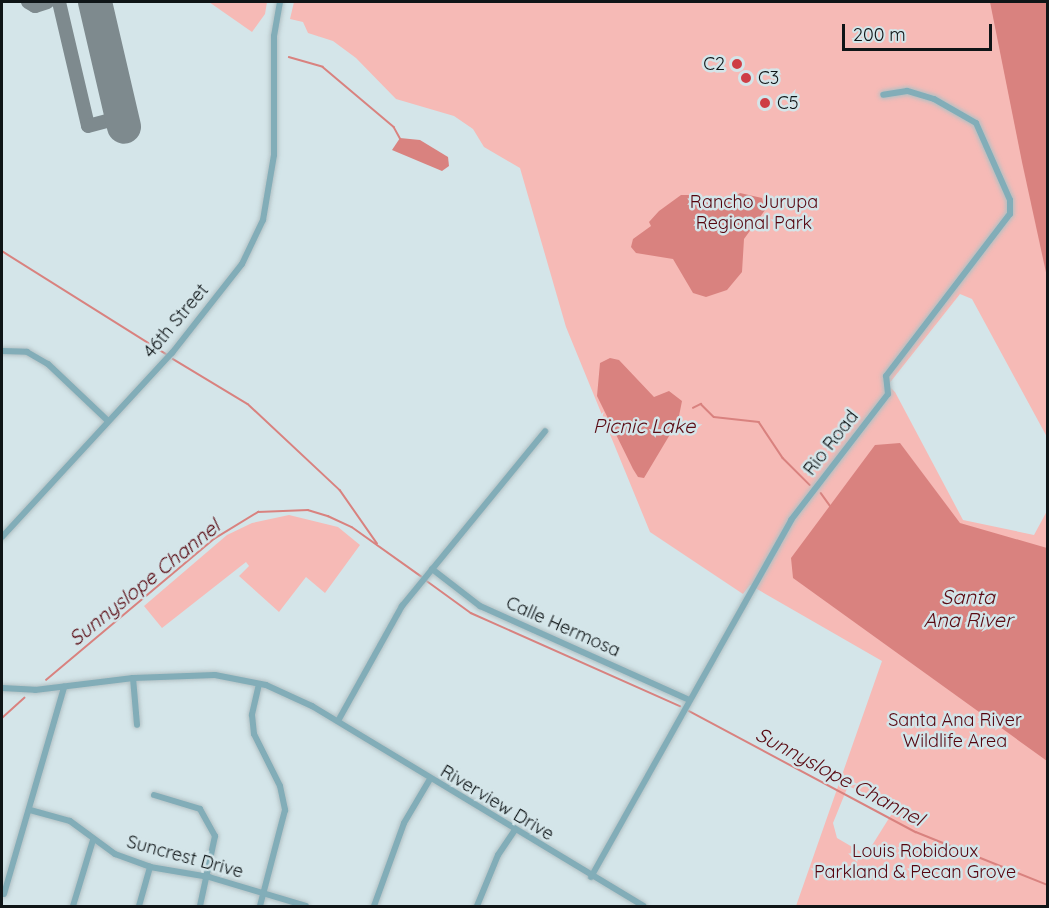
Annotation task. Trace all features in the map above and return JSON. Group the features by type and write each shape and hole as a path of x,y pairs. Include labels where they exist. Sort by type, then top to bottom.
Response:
{"street":[{"name":"46th Street","path":"2,537 107,420 172,353 242,264 263,220 274,155 274,36 280,2"},
{"name":"Rio Road","path":"591,877 791,520 888,394 886,376 1010,214 1010,200 976,123 934,99 906,91 883,95"},
{"path":"2,351 27,352 48,364 107,420"},
{"path":"338,721 391,623 420,583 544,431"},
{"name":"Calle Hermosa","path":"432,569 480,606 686,706"},
{"name":"Riverview Drive","path":"2,688 64,687 133,678 215,675 259,684 298,698 338,721 514,831 643,906"},
{"path":"133,678 137,725"},
{"path":"259,684 252,715 254,734 280,786 285,810 260,906"},
{"path":"4,894 64,687"},
{"path":"374,906 404,823 430,779"},
{"path":"154,795 200,809 215,836 209,877 200,906"},
{"name":"Suncrest Drive","path":"30,810 70,821 115,854 150,867 209,877 306,906"},
{"path":"477,906 498,855 514,831"},
{"path":"73,906 93,840"},
{"path":"139,906 150,867"}],"green space":[{"path":"209,2 267,2 265,14 252,32"},
{"name":"Rancho Jurupa Regional Park","path":"294,2 1047,2 1047,437 972,299 960,294 888,385 895,392 963,520 1034,535 1047,511 1047,906 796,906 882,661 750,585 743,594 650,532 566,327 520,168 484,147 473,129 454,116 396,99 356,58 333,41 308,33 303,22 290,19","holes":["848,786 896,807 866,855 837,838 833,823"]},
{"path":"289,515 338,527 360,545 325,593 306,577 279,612 239,576 249,566 246,562 162,628 144,606 227,535 252,523"}],"water":[{"path":"990,2 1047,2 1047,277 1022,162"},
{"path":"400,138 420,140 448,157 449,166 442,171 392,150"},
{"path":"740,193 762,198 765,210 744,239 742,272 727,290 706,297 693,293 673,259 636,253 631,247 633,239 651,226 649,222 659,211 681,195 696,195 717,209"},
{"name":"Picnic Lake","path":"610,358 619,360 654,397 669,391 682,401 678,421 644,478 638,477 633,469 597,396 600,363"},
{"name":"Santa Ana River","path":"900,443 960,523 1047,548 1047,761 793,578 791,558 875,445"}],"waterway":[{"path":"289,57 323,67 394,127 400,138"},
{"path":"2,251 166,354"},
{"path":"173,359 248,404 340,490 377,543"},
{"path":"693,408 701,404 714,417 759,422 783,458 810,485"},
{"path":"821,493 831,507"},
{"name":"Sunnyslope Channel","path":"46,680 214,539 258,512 308,510 328,516 352,527 422,577"},
{"name":"Sunnyslope Channel","path":"427,581 471,613 680,706"},
{"name":"Sunnyslope Channel","path":"2,718 24,698"},
{"name":"Sunnyslope Channel","path":"689,711 916,832 1048,885"}],"taxiway":[{"path":"28,2 35,6 47,2"},
{"path":"59,2 88,126 122,117"}],"runway":[{"path":"95,2 124,127"}],"place":[{"name":"C2","path":"737,64"},
{"name":"C3","path":"746,78"},
{"name":"C5","path":"765,103"}],"park label":[{"name":"Santa Ana River Wildlife Area","path":"955,731"},
{"name":"Louis Robidoux Parkland & Pecan Grove","path":"915,862"}]}
